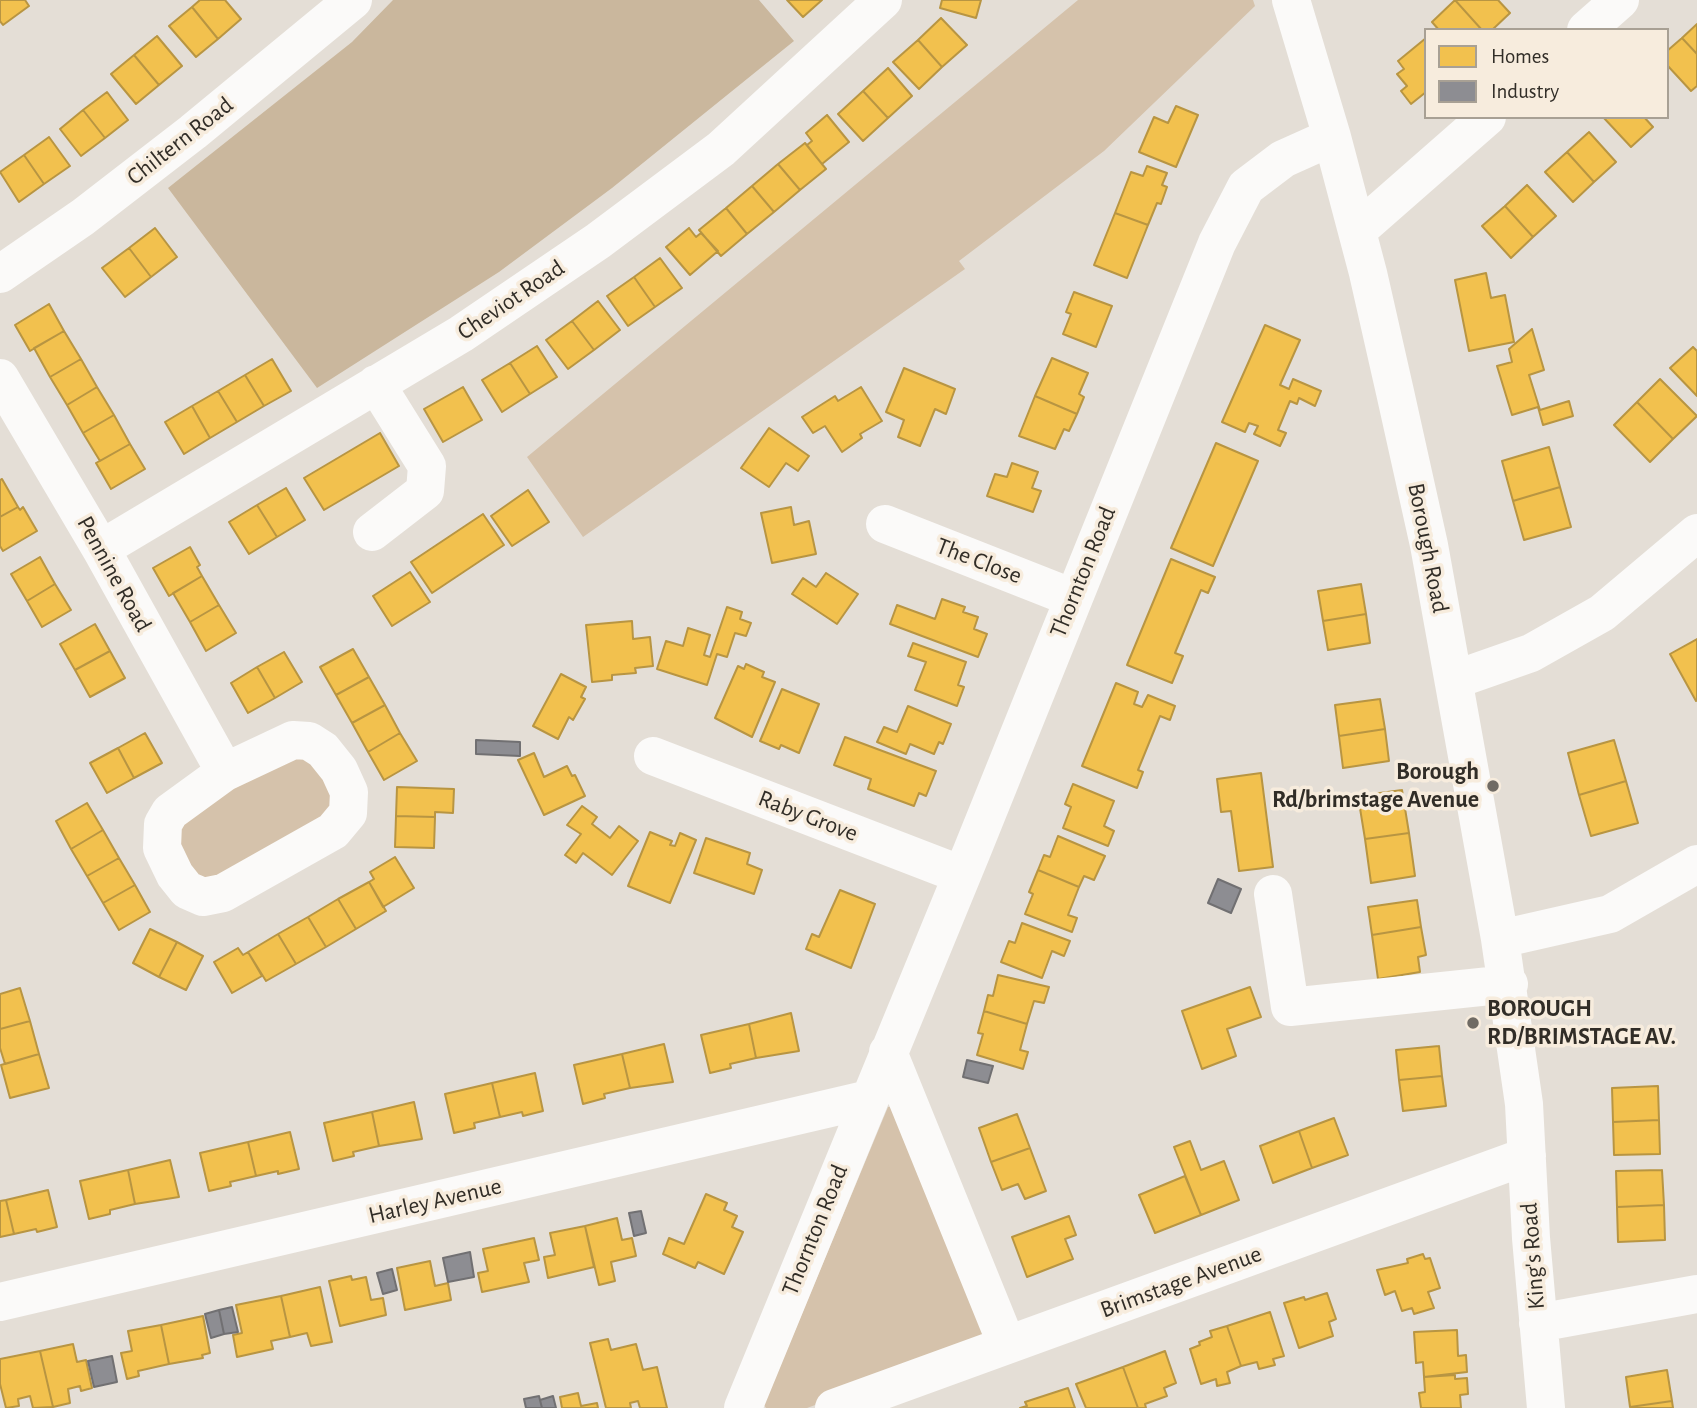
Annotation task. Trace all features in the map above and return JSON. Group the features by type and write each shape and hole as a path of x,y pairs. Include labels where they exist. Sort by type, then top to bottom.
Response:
{"street":[{"name":"Chiltern Road","path":"0,274 83,217 193,132 354,0"},
{"name":"Cheviot Road","path":"101,548 472,327 598,241 721,149 883,0"},
{"name":"Borough Road","path":"1291,0 1357,231 1429,545 1508,984 1524,1104"},
{"path":"1588,28 1620,0"},
{"path":"1357,231 1485,119"},
{"name":"Thornton Road","path":"743,1408 1217,243 1246,187 1283,159 1332,137"},
{"name":"Pennine Road","path":"0,378 101,548 225,772"},
{"path":"372,532 425,491 427,466 376,384"},
{"name":"The Close","path":"885,524 1073,598"},
{"path":"1454,680 1531,653 1602,612 1697,533"},
{"path":"293,740 309,741 323,750 339,770 349,792 348,813 333,831 223,893 203,897 187,890 175,875 162,848 163,824 170,812 183,801 225,772 293,740"},
{"name":"Raby Grove","path":"653,756 962,875"},
{"path":"1500,939 1610,914 1697,864"},
{"path":"1273,894 1290,1007 1508,984"},
{"path":"888,1052 1007,1345"},
{"name":"Harley Avenue","path":"0,1302 869,1099"},
{"name":"King's Road","path":"1524,1104 1546,1408"},
{"name":"Brimstage Avenue","path":"834,1408 1527,1156"},
{"path":"1538,1323 1697,1294"}],"shaded area":[{"path":"393,0 759,0 794,41 612,188 499,272 317,388 168,188 352,42"},
{"path":"1078,0 1253,0 1255,6 1104,151 959,261 965,269 583,537 527,457"},
{"path":"299,754 314,759 339,807 200,887 170,843 186,814"},
{"path":"899,1105 989,1341 807,1408 766,1408 764,1405 888,1107"}],"building: Homes":[{"path":"0,0 25,0 29,6 3,25 0,21"},
{"path":"200,0 225,0 241,19 218,39 192,7"},
{"path":"787,0 822,0 803,17"},
{"path":"942,0 981,0 976,18 940,8"},
{"path":"1455,0 1480,28 1437,28 1432,22"},
{"path":"1455,0 1498,0 1510,13 1494,28 1480,28"},
{"path":"192,7 218,39 196,57 169,26"},
{"path":"941,18 967,45 942,67 918,40"},
{"path":"1697,24 1697,54 1682,38"},
{"path":"157,36 182,66 159,85 134,55"},
{"path":"1682,38 1697,54 1697,86 1691,91 1669,67 1669,49"},
{"path":"918,40 942,67 919,89 893,62"},
{"path":"1424,40 1424,94 1411,104 1401,91 1407,86 1397,74 1404,69 1398,61"},
{"path":"134,55 159,85 136,104 111,74"},
{"path":"888,68 912,96 888,118 863,91"},
{"path":"863,91 888,118 863,141 838,114"},
{"path":"107,92 128,120 105,138 83,110"},
{"path":"1176,106 1198,115 1176,167 1139,152 1154,117 1168,123"},
{"path":"83,110 105,138 81,156 60,129"},
{"path":"827,115 849,142 822,164 807,145 812,141 806,133"},
{"path":"1605,119 1646,119 1653,127 1631,147"},
{"path":"1589,132 1616,162 1594,182 1567,152"},
{"path":"49,137 70,166 44,184 24,155"},
{"path":"805,143 826,169 800,190 778,164"},
{"path":"1567,152 1594,182 1573,202 1545,172"},
{"path":"24,155 44,184 19,202 0,172"},
{"path":"778,164 800,190 774,212 752,186"},
{"path":"1147,166 1167,173 1162,185 1167,187 1161,204 1157,203 1148,225 1115,213 1131,172 1143,176"},
{"path":"1527,185 1556,216 1533,237 1505,206"},
{"path":"752,186 774,212 747,234 726,208"},
{"path":"1505,206 1533,237 1511,258 1482,226"},
{"path":"726,208 747,234 721,256 699,230"},
{"path":"1115,213 1148,225 1127,278 1094,265"},
{"path":"155,228 177,257 151,277 129,248"},
{"path":"689,228 696,237 701,233 718,251 690,275 666,247"},
{"path":"129,248 151,277 125,297 102,268"},
{"path":"660,258 682,288 655,307 634,277"},
{"path":"1486,273 1491,298 1505,295 1514,342 1469,351 1455,280"},
{"path":"634,277 655,307 628,326 607,296"},
{"path":"1074,292 1112,306 1096,347 1063,334 1071,314 1066,312"},
{"path":"598,301 620,330 594,350 572,321"},
{"path":"49,304 64,331 30,351 15,325"},
{"path":"572,321 594,350 568,369 546,340"},
{"path":"1265,325 1300,340 1280,385 1289,389 1293,379 1321,391 1315,406 1299,398 1297,404 1290,401 1278,430 1286,433 1280,446 1254,434 1258,426 1249,423 1245,432 1222,422"},
{"path":"1532,329 1544,370 1529,375 1540,410 1569,401 1573,416 1543,425 1538,407 1512,415 1497,366 1512,362 1509,349"},
{"path":"64,331 81,359 50,377 34,348"},
{"path":"537,346 557,377 530,394 510,363"},
{"path":"1693,347 1697,351 1697,396 1670,368"},
{"path":"1052,358 1088,373 1079,394 1084,397 1077,414 1035,396"},
{"path":"81,359 97,387 67,405 50,377"},
{"path":"272,359 291,391 264,406 245,375"},
{"path":"510,363 530,394 502,412 482,380"},
{"path":"904,368 955,389 946,414 935,409 920,446 898,437 904,420 886,412"},
{"path":"245,375 264,406 237,422 218,391"},
{"path":"1660,379 1697,416 1673,439 1637,402"},
{"path":"97,387 114,415 83,433 67,405"},
{"path":"463,387 482,420 443,442 424,409"},
{"path":"861,387 882,421 860,434 862,438 842,452 825,426 813,433 802,417 835,396 838,401"},
{"path":"218,391 237,422 210,438 192,406"},
{"path":"1035,396 1077,414 1069,431 1064,429 1055,449 1019,436"},
{"path":"1637,402 1673,439 1650,462 1614,425"},
{"path":"192,406 210,438 184,454 165,422"},
{"path":"114,415 130,444 100,461 83,433"},
{"path":"769,428 809,456 798,471 786,463 769,487 741,468"},
{"path":"380,433 399,466 324,510 304,478"},
{"path":"1216,443 1258,461 1213,566 1171,548"},
{"path":"130,444 145,469 111,489 96,463"},
{"path":"1549,447 1560,487 1513,501 1502,461"},
{"path":"1012,463 1038,472 1032,488 1041,491 1033,512 987,496 995,474 1007,477"},
{"path":"2,479 18,507 0,517 0,480"},
{"path":"1560,487 1571,527 1524,540 1513,501"},
{"path":"286,488 305,520 277,537 257,505"},
{"path":"528,490 549,522 512,546 491,516"},
{"path":"257,505 277,537 249,554 229,522"},
{"path":"18,507 20,510 23,507 37,531 3,551 0,546 0,517"},
{"path":"791,507 794,525 809,521 816,554 772,563 761,513"},
{"path":"483,514 504,545 432,593 411,562"},
{"path":"190,547 200,565 197,567 202,576 169,596 153,568"},
{"path":"40,557 55,584 27,601 11,574"},
{"path":"1171,559 1215,577 1208,593 1201,590 1175,653 1183,656 1172,683 1127,665"},
{"path":"410,572 430,602 392,626 373,596"},
{"path":"826,573 858,594 837,624 792,594 803,578 816,587"},
{"path":"202,576 219,605 190,622 173,593"},
{"path":"55,584 71,610 42,627 27,601"},
{"path":"1361,584 1366,614 1323,621 1318,591"},
{"path":"942,599 965,607 963,612 978,617 974,629 987,634 978,657 890,624 897,605 935,619"},
{"path":"219,605 236,633 206,651 190,622"},
{"path":"727,607 742,612 740,619 751,623 746,636 735,633 727,657 717,654 707,685 657,669 666,641 683,646 688,628 710,635 704,655 710,657"},
{"path":"1366,614 1370,643 1328,650 1323,621"},
{"path":"632,621 633,639 650,637 653,666 635,668 636,673 612,675 612,680 592,682 586,625"},
{"path":"95,624 110,651 75,670 60,644"},
{"path":"1697,639 1697,700 1696,701 1670,654"},
{"path":"913,643 966,662 958,685 964,687 957,706 915,690 926,662 908,656"},
{"path":"353,649 369,677 336,695 320,667"},
{"path":"110,651 125,678 90,697 75,670"},
{"path":"284,652 302,682 275,698 257,667"},
{"path":"746,664 764,672 762,677 775,682 752,737 715,718 738,666 744,669"},
{"path":"257,667 275,698 248,713 231,683"},
{"path":"561,674 586,687 581,697 585,699 573,720 569,717 558,739 533,726"},
{"path":"369,677 385,705 352,723 336,695"},
{"path":"1116,683 1138,692 1134,704 1142,707 1148,695 1175,706 1170,720 1160,716 1138,770 1143,772 1137,788 1082,766"},
{"path":"782,689 819,704 799,753 781,745 779,749 760,741"},
{"path":"1380,699 1385,729 1339,736 1335,705"},
{"path":"385,705 400,733 368,752 352,723"},
{"path":"908,706 951,724 943,744 939,742 934,754 910,744 906,754 877,742 884,727 897,732"},
{"path":"1385,729 1389,761 1343,768 1339,736"},
{"path":"145,733 162,763 134,778 118,748"},
{"path":"400,733 417,761 384,780 368,752"},
{"path":"845,737 936,771 926,796 919,793 914,806 868,789 871,779 834,765"},
{"path":"1614,740 1626,781 1579,795 1568,753"},
{"path":"118,748 134,778 107,793 90,763"},
{"path":"534,753 544,777 567,766 572,776 575,775 585,796 544,815 518,760"},
{"path":"1261,773 1273,867 1239,871 1231,811 1221,812 1217,779"},
{"path":"1626,781 1638,823 1591,836 1579,795"},
{"path":"1073,784 1114,801 1104,826 1114,831 1108,846 1063,828 1071,807 1065,804"},
{"path":"397,787 454,789 453,813 435,812 435,817 396,816"},
{"path":"1402,790 1409,833 1365,839 1358,796"},
{"path":"87,803 103,830 71,849 56,821"},
{"path":"582,806 597,817 592,824 610,838 619,826 638,841 612,875 583,853 576,863 565,855 581,834 567,825"},
{"path":"396,816 435,817 434,848 395,847"},
{"path":"103,830 119,858 87,876 71,849"},
{"path":"650,832 672,841 670,845 675,846 680,833 696,840 670,903 628,886"},
{"path":"1409,833 1415,876 1371,883 1365,839"},
{"path":"1058,836 1105,856 1094,880 1084,876 1079,887 1038,870 1044,855 1050,857"},
{"path":"706,838 750,853 747,864 762,870 754,894 694,873"},
{"path":"395,857 414,888 383,907 369,882 374,879 370,872"},
{"path":"119,858 135,885 103,903 87,876"},
{"path":"1038,870 1079,887 1068,915 1077,918 1072,932 1025,914 1033,894 1029,892"},
{"path":"369,882 386,911 356,929 338,899"},
{"path":"135,885 150,912 119,930 103,903"},
{"path":"840,890 875,904 851,968 806,949 812,934 819,937"},
{"path":"338,899 356,929 326,947 308,917"},
{"path":"1417,900 1421,927 1372,935 1368,907"},
{"path":"308,917 326,947 296,964 278,934"},
{"path":"1022,923 1070,941 1064,956 1052,951 1042,978 1001,962 1009,941 1015,943"},
{"path":"1421,927 1426,955 1418,957 1420,972 1378,979 1372,935"},
{"path":"150,929 177,942 159,977 133,963"},
{"path":"278,934 296,964 266,981 248,952"},
{"path":"177,942 203,956 186,990 159,977"},
{"path":"238,948 243,955 248,952 262,976 232,993 214,962"},
{"path":"998,975 1049,987 1044,1003 1034,1001 1027,1024 984,1011 988,995 993,996"},
{"path":"1250,987 1261,1017 1227,1029 1236,1056 1202,1069 1182,1011"},
{"path":"20,988 30,1021 0,1029 0,994"},
{"path":"984,1011 1027,1024 1020,1050 1028,1052 1023,1069 977,1055 983,1034 978,1033"},
{"path":"791,1013 799,1051 756,1058 749,1024"},
{"path":"30,1021 39,1054 5,1064 0,1048 0,1029"},
{"path":"749,1024 756,1058 730,1064 731,1068 710,1073 701,1035"},
{"path":"664,1044 673,1082 630,1088 622,1054"},
{"path":"1439,1046 1442,1076 1399,1080 1396,1050"},
{"path":"39,1054 49,1088 10,1098 1,1065"},
{"path":"622,1054 630,1088 604,1094 605,1098 583,1104 574,1065"},
{"path":"535,1073 543,1111 523,1116 522,1112 500,1117 492,1083"},
{"path":"1442,1076 1446,1106 1403,1111 1399,1080"},
{"path":"492,1083 500,1117 474,1123 475,1128 454,1133 445,1094"},
{"path":"1658,1086 1659,1120 1613,1122 1612,1088"},
{"path":"414,1102 422,1139 379,1146 372,1112"},
{"path":"372,1112 379,1146 353,1152 354,1156 333,1161 324,1123"},
{"path":"1017,1114 1030,1148 991,1162 979,1128"},
{"path":"1334,1118 1348,1155 1312,1168 1299,1131"},
{"path":"1659,1120 1660,1154 1614,1155 1613,1122"},
{"path":"1299,1131 1312,1168 1273,1183 1260,1146"},
{"path":"290,1132 299,1169 256,1176 248,1142"},
{"path":"1190,1141 1201,1170 1224,1161 1239,1200 1201,1215 1174,1147"},
{"path":"248,1142 256,1176 230,1182 231,1186 209,1191 200,1153"},
{"path":"1030,1148 1046,1191 1025,1199 1018,1184 1002,1190 991,1162"},
{"path":"170,1160 179,1197 135,1204 128,1170"},
{"path":"128,1170 135,1204 89,1219 80,1181"},
{"path":"1662,1170 1664,1205 1617,1207 1616,1171"},
{"path":"1185,1176 1201,1215 1155,1233 1139,1195"},
{"path":"48,1190 57,1227 14,1234 6,1200"},
{"path":"706,1194 727,1203 724,1210 737,1216 732,1227 743,1232 724,1274 698,1262 695,1268 663,1254 669,1238 684,1244"},
{"path":"6,1200 14,1234 0,1237 0,1201"},
{"path":"1664,1205 1665,1240 1618,1242 1617,1207"},
{"path":"1069,1216 1076,1235 1065,1239 1073,1259 1027,1277 1012,1237"},
{"path":"617,1218 622,1240 632,1238 636,1256 611,1262 615,1281 599,1285 585,1226"},
{"path":"585,1226 594,1267 548,1278 544,1257 555,1255 550,1233"},
{"path":"534,1238 539,1260 524,1263 529,1282 482,1292 478,1273 488,1271 483,1249"},
{"path":"1423,1254 1425,1259 1430,1258 1440,1288 1428,1292 1434,1308 1414,1314 1412,1308 1402,1311 1395,1291 1385,1295 1377,1270 1408,1263 1407,1259"},
{"path":"430,1261 435,1286 448,1283 451,1300 405,1310 397,1268"},
{"path":"351,1276 352,1280 366,1277 371,1300 383,1298 386,1315 340,1326 329,1281"},
{"path":"320,1287 332,1342 311,1346 307,1333 290,1337 281,1296"},
{"path":"1327,1293 1336,1319 1329,1322 1333,1336 1299,1348 1284,1303"},
{"path":"281,1296 290,1337 271,1341 273,1349 237,1357 233,1335 242,1333 236,1305"},
{"path":"1270,1312 1284,1356 1273,1359 1275,1365 1259,1369 1257,1362 1241,1366 1227,1326"},
{"path":"203,1316 210,1353 202,1355 203,1358 169,1364 161,1325"},
{"path":"161,1325 169,1364 138,1371 139,1376 127,1379 121,1353 132,1351 128,1331"},
{"path":"1227,1326 1241,1366 1227,1372 1230,1383 1217,1386 1216,1379 1201,1384 1190,1349 1212,1337 1210,1331"},
{"path":"1457,1330 1458,1356 1466,1355 1467,1372 1424,1377 1423,1362 1416,1363 1414,1332"},
{"path":"608,1339 611,1350 636,1344 643,1370 657,1367 667,1408 640,1408 638,1401 630,1403 631,1408 606,1408 590,1343"},
{"path":"73,1344 77,1362 86,1360 92,1388 81,1391 80,1386 68,1389 70,1403 53,1407 40,1351"},
{"path":"40,1351 53,1407 33,1408 30,1396 18,1399 19,1406 6,1408 0,1384 0,1359"},
{"path":"1165,1351 1176,1383 1164,1388 1167,1396 1145,1404 1146,1408 1138,1408 1123,1367"},
{"path":"1123,1367 1138,1408 1086,1408 1076,1384"},
{"path":"1667,1370 1672,1401 1630,1407 1626,1377"},
{"path":"1455,1375 1455,1379 1467,1378 1468,1394 1460,1395 1461,1408 1421,1408 1419,1393 1425,1392 1424,1377"},
{"path":"1068,1388 1075,1408 1020,1408 1027,1406 1025,1402"},
{"path":"578,1393 581,1406 597,1403 598,1408 562,1408 560,1397"},
{"path":"1672,1401 1673,1408 1630,1407"}],"building: Industry":[{"path":"476,740 520,742 520,756 476,754"},
{"path":"1218,879 1241,889 1231,913 1208,903"},
{"path":"967,1060 993,1066 988,1083 963,1077"},
{"path":"641,1211 646,1233 634,1236 629,1213"},
{"path":"470,1252 474,1277 448,1282 443,1258"},
{"path":"392,1269 397,1290 383,1294 377,1273"},
{"path":"232,1307 238,1332 224,1334 219,1310"},
{"path":"219,1310 224,1334 211,1338 205,1314"},
{"path":"112,1356 117,1382 94,1387 88,1361"},
{"path":"539,1396 542,1408 526,1408 524,1399"},
{"path":"553,1396 556,1408 542,1408 540,1400"}],"place":[{"name":"Borough Rd/brimstage Avenue","path":"1493,786"},
{"name":"BOROUGH RD/BRIMSTAGE AV.","path":"1473,1023"}]}
